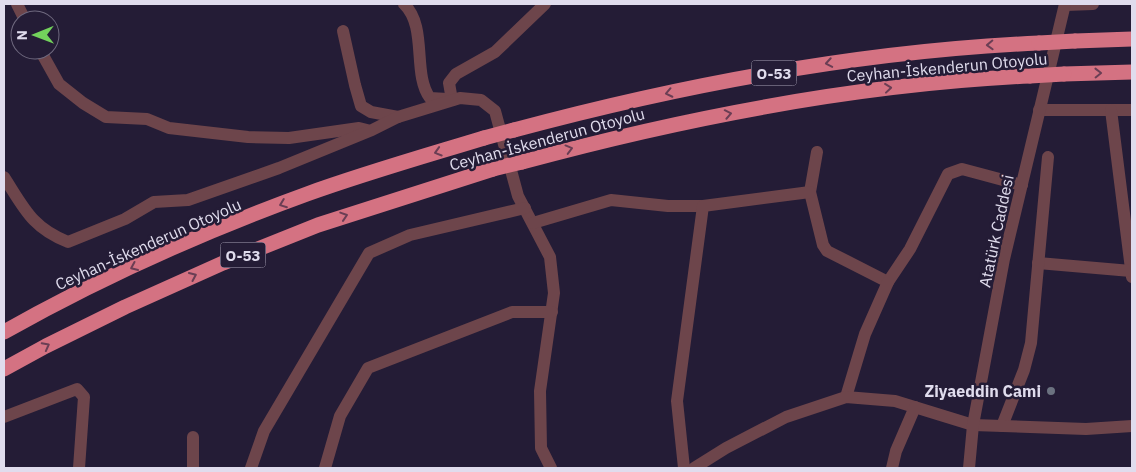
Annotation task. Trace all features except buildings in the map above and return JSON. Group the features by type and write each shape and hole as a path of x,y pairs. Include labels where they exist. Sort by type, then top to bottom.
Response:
{"highway":[{"name":"Ceyhan-İskenderun Otoyolu","path":"4,332 111,277 210,232 308,194 484,138 602,106 721,82 852,59 980,46 1132,39"},
{"name":"Ceyhan-İskenderun Otoyolu","path":"4,369 125,307 223,263 318,225 522,162 639,132 727,114 856,92 982,78 1132,72"}],"street":[{"path":"404,4 411,11 416,29 424,90 430,98 452,100"},
{"path":"452,100 449,83 456,74 495,52 545,4"},
{"path":"1065,4 1093,4"},
{"name":"Atatürk Caddesi","path":"969,468 973,424 1004,259 1065,4"},
{"path":"343,31 361,106 371,112 398,117"},
{"path":"46,60 59,84 83,103 106,117 147,119 169,128 248,137 289,138 359,128 372,130"},
{"path":"4,177 31,219 52,235 68,242 125,219 154,202 188,200 279,168 372,130 398,117 460,98 481,100 495,111 518,196 550,257 554,293 540,390 541,448 551,468"},
{"path":"1039,110 1132,110"},
{"path":"1038,263 1132,274 1111,110"},
{"path":"817,152 810,192 822,245 827,251 888,282"},
{"path":"1002,426 1024,370 1031,343 1048,157"},
{"path":"846,397 865,334 888,282 910,249 948,174 962,169 1022,185"},
{"path":"533,223 611,200 668,206 703,206 810,192"},
{"path":"684,468 677,401 703,206"},
{"path":"251,468 264,432 369,254 410,235 525,208"},
{"path":"325,468 340,416 368,368 512,312 552,312"},
{"path":"4,417 77,389 84,397 79,468"},
{"path":"698,467 726,448 786,417 846,397 895,401 973,424 1086,429 1132,426"},
{"path":"892,468 896,451 915,407"},
{"path":"193,437 193,468"}],"place":[{"name":"Ziyaeddin Cami","path":"1051,391"}]}
